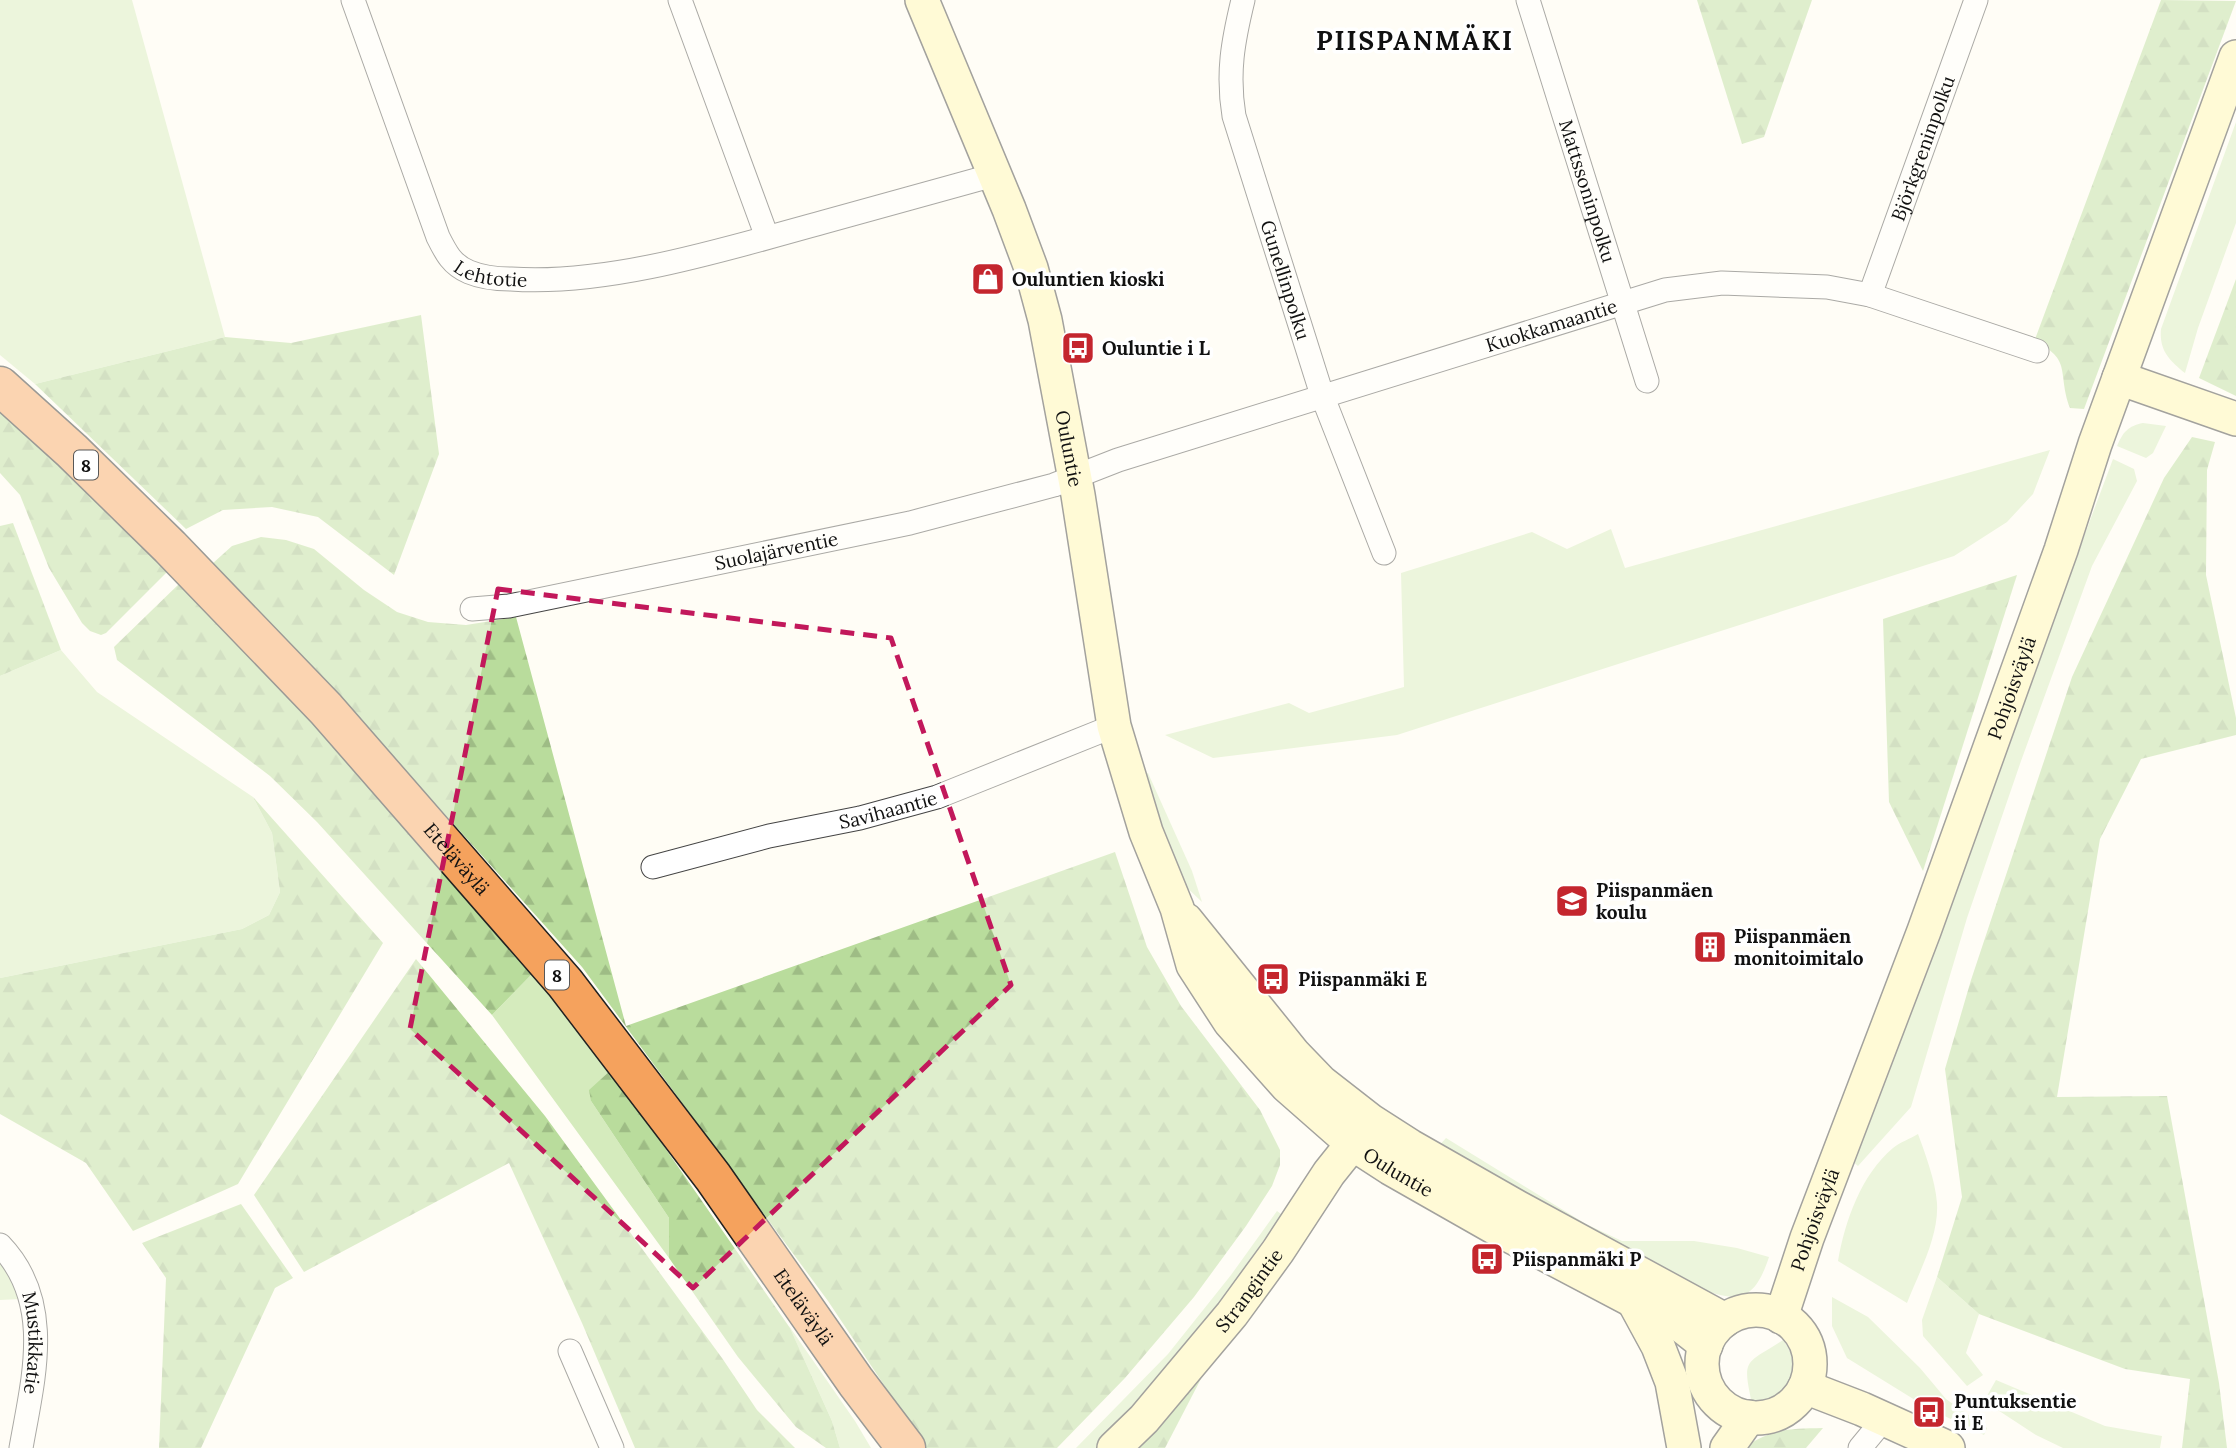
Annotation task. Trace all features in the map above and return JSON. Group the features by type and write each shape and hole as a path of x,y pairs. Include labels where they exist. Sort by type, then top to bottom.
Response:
{"highway":[{"name":"Eteläväylä","path":"0,386 170,547 326,709 565,983 713,1177 856,1382 906,1448"},
{"name":"Eteläväylä","path":"856,1382 888,1448"}],"main road":[{"name":"Ouluntie","path":"922,0 1031,268 1045,320 1075,476 1114,726 1146,832 1177,908 1390,1168 1487,1223 1683,1326 1715,1333"},
{"name":"Pohjoisväylä","path":"1782,1317 1807,1238 1924,931 2061,550 2095,444 2236,57"},
{"path":"2119,378 2236,419"},
{"name":"Ouluntie","path":"1362,1133 1410,1146 1517,1208 1715,1333"},
{"name":"Strangintie","path":"1114,1448 1161,1399 1233,1314 1329,1173 1362,1133"},
{"path":"1633,1300 1658,1346 1672,1382 1684,1448"},
{"path":"1754,1310 1782,1317 1799,1331 1806,1343 1810,1358 1805,1387 1795,1401 1782,1412 1766,1417 1733,1413 1712,1394 1703,1370 1715,1333 1734,1315 1754,1310"},
{"path":"1805,1387 1948,1448"},
{"path":"1696,1448 1712,1394"},
{"path":"1727,1448 1749,1417"}],"street":[{"name":"Lehtotie","path":"353,0 438,237 449,259 470,273 527,281 575,278 649,266 994,175"},
{"path":"680,0 767,237"},
{"name":"Gunellinpolku","path":"1243,0 1230,67 1230,93 1234,116 1322,395 1384,553"},
{"name":"Mattssoninpolku","path":"1528,0 1647,381"},
{"name":"Björkgreninpolku","path":"1870,295 1976,0"},
{"name":"Kuokkamaantie","path":"1075,476 1322,395 1665,290 1722,283 1827,287 1870,295 2037,351"},
{"name":"Suolajärventie","path":"472,609 509,606 910,523 1054,485 1075,476"},
{"name":"Savihaantie","path":"653,867 769,836 860,818 937,797 1114,726"},
{"name":"Mustikkatie","path":"0,1245 16,1265 32,1297 36,1318 37,1352 22,1448"},
{"path":"570,1351 612,1448"},
{"path":"1860,1448 1884,1419"}],"highlighted area":[{"path":"498,589 891,638 1011,985 693,1288 410,1029"}],"green space":[{"path":"0,0 132,0 225,337 35,384 0,355"},
{"path":"1697,0 1812,0 1764,137 1742,144"},
{"path":"2161,0 2236,1 2084,409 2070,408 2059,361 2054,354 2034,342"},
{"path":"2236,122 2236,223 2198,328 2185,373 2163,349 2161,329"},
{"path":"2236,279 2236,396 2199,378"},
{"path":"421,315 439,454 394,575 318,517 272,507 223,510 186,529 35,384 225,337 291,343"},
{"path":"0,407 169,570 106,633 101,635 90,631 82,623 49,568 20,495 0,473"},
{"path":"2143,423 2166,426 2153,453 2146,458 2117,446 2127,430"},
{"path":"2192,437 2215,442 2207,470 2206,575 2236,718 2236,735 2141,759 2100,839 2057,1097 2167,1096 2219,1383 2227,1448 2182,1448 2190,1379 2125,1369 1979,1314 1937,1277 1962,1197 1945,1069 1971,980 2072,677 2164,478"},
{"path":"2050,450 2033,494 2007,522 1954,556 1397,735 1213,758 1165,735 1289,703 1309,713 1404,687 1401,573 1532,532 1567,549 1611,529 1625,568"},
{"path":"2113,459 2134,469 2137,481 2092,566 2021,761 1967,918 1911,1107 1858,1166 1851,1160"},
{"path":"13,523 61,650 0,676 0,526"},
{"path":"261,537 286,540 314,549 364,590 397,612 428,622 466,625 516,617 626,1026 1115,852 1147,947 1181,1006 1260,1110 1280,1150 1280,1165 1272,1186 1246,1226 1194,1297 1125,1378 1057,1448 926,1448 828,1301 582,967 336,693 212,564 232,546"},
{"path":"2017,575 1923,871 1889,802 1883,619"},
{"path":"182,581 295,699 532,974 492,1015 317,822 270,776 117,660 114,647"},
{"path":"61,650 97,692 253,797 272,833 280,892 269,915 242,929 0,978 0,676"},
{"path":"1148,773 1192,871 1202,902 1180,881 1144,774"},
{"path":"253,797 383,943 238,1184 133,1231 86,1163 0,1114 0,978 242,929 269,915 280,892 272,833"},
{"path":"416,959 545,1116 757,1410 795,1448 635,1448 509,1163 304,1272 254,1195"},
{"path":"532,974 611,1070 591,1101 669,1218 669,1258 492,1015"},
{"path":"611,1070 790,1328 832,1421 840,1448 826,1448 796,1427 738,1357 669,1258 669,1218 591,1101 589,1090"},
{"path":"1918,1134 1930,1168 1937,1216 1927,1254 1907,1303 1838,1261 1845,1230 1863,1185 1893,1148"},
{"path":"1446,1138 1586,1224 1622,1241 1694,1241 1737,1248 1769,1257 1757,1283 1751,1291 1743,1295 1724,1296 1697,1288 1437,1148"},
{"path":"241,1204 293,1278 275,1288 201,1448 159,1448 166,1278 142,1243"},
{"path":"1277,1211 1285,1217 1219,1307 1172,1365 1096,1448 1076,1448 1168,1354 1231,1275"},
{"path":"0,1256 21,1299 0,1300"},
{"path":"1937,1277 1979,1314 1966,1353 1983,1375 1967,1386 1923,1336 1922,1320"},
{"path":"1832,1297 1868,1317 1920,1368 1946,1399 1987,1428 1984,1435 1928,1408 1847,1358 1832,1326"},
{"path":"789,1326 871,1448 840,1448 832,1421"},
{"path":"1783,1340 1793,1362 1789,1383 1775,1399 1752,1404 1747,1370 1754,1359"},
{"path":"1204,1373 1165,1448 1131,1448"},
{"path":"1996,1380 2105,1426 2162,1436 2160,1448 2063,1448 2036,1435 1984,1401"},
{"path":"1823,1428 1806,1448 1743,1448 1773,1433"}],"place":[{"name":"Ouluntien kioski","path":"988,279"},
{"name":"Ouluntie i L","path":"1078,348"},
{"name":"Piispanmäen koulu","path":"1572,901"},
{"name":"Piispanmäen monitoimitalo","path":"1710,947"},
{"name":"Piispanmäki E","path":"1273,979"},
{"name":"Piispanmäki P","path":"1487,1259"},
{"name":"Puntuksentie ii E","path":"1929,1412"}],"district":[{"name":"PIISPANMÄKI","path":"1415,40"}]}
